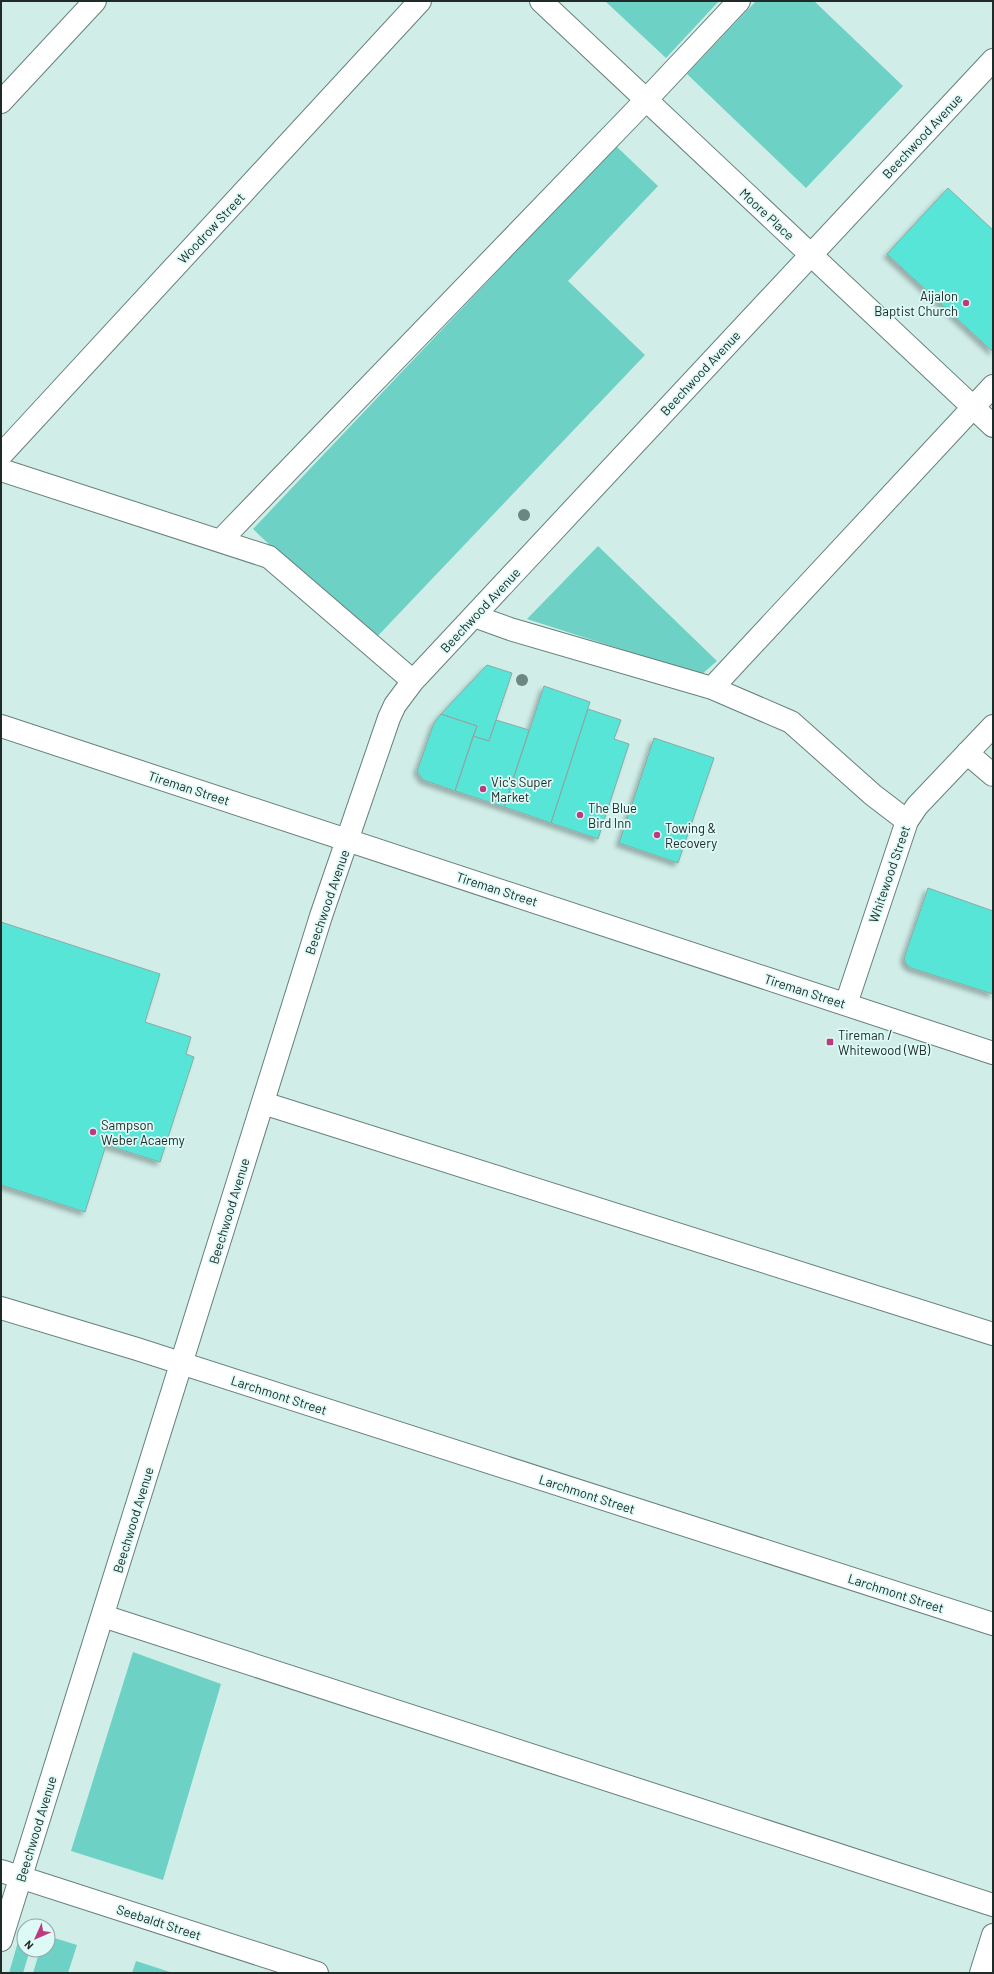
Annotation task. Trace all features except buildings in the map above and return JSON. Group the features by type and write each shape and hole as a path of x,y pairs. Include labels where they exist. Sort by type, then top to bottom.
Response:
{"street":[{"path":"1,102 95,1"},
{"name":"Woodrow Street","path":"1,455 420,1"},
{"name":"Moore Place","path":"541,1 993,426"},
{"path":"222,540 646,100 739,1"},
{"name":"Beechwood Avenue","path":"1,1940 11,1874 103,1616 321,916 389,718 396,705 413,681 993,60"},
{"path":"712,688 993,386"},
{"path":"1,470 222,540 269,557 413,681"},
{"path":"474,616 712,688 791,722 873,795 906,821"},
{"name":"Tireman Street","path":"1,726 993,1053"},
{"name":"Whitewood Street","path":"846,1004 906,821 917,806 993,726"},
{"path":"967,753 993,775"},
{"path":"263,1103 993,1334"},
{"name":"Larchmont Street","path":"1,1308 181,1364 993,1624"},
{"path":"103,1616 993,1905"},
{"name":"Seebaldt Street","path":"11,1874 317,1973"},
{"path":"981,1973 993,1935"}],"green space":[{"path":"605,1 719,1 666,58"},
{"path":"756,1 814,1 903,86 806,188 687,74"},
{"path":"616,146 658,186 568,281 645,355 372,642 253,529"},
{"path":"598,546 717,661 701,675 527,619"},
{"path":"133,1652 221,1684 163,1880 71,1851"},
{"path":"56,1938 77,1945 68,1973 33,1973 38,1958 56,1958"},
{"path":"16,1949 16,1958 28,1958 23,1973 9,1973"},
{"path":"136,1961 173,1973 132,1973"}],"place":[{"name":"Aijalon Baptist Church","path":"966,303"},
{"name":"Vic's Super Market","path":"483,789"},
{"name":"The Blue Bird Inn","path":"580,815"},
{"name":"Towing & Recovery","path":"657,835"},
{"name":"Tireman / Whitewood (WB)","path":"830,1042"},
{"name":"Sampson Weber Acaemy","path":"93,1132"}]}
